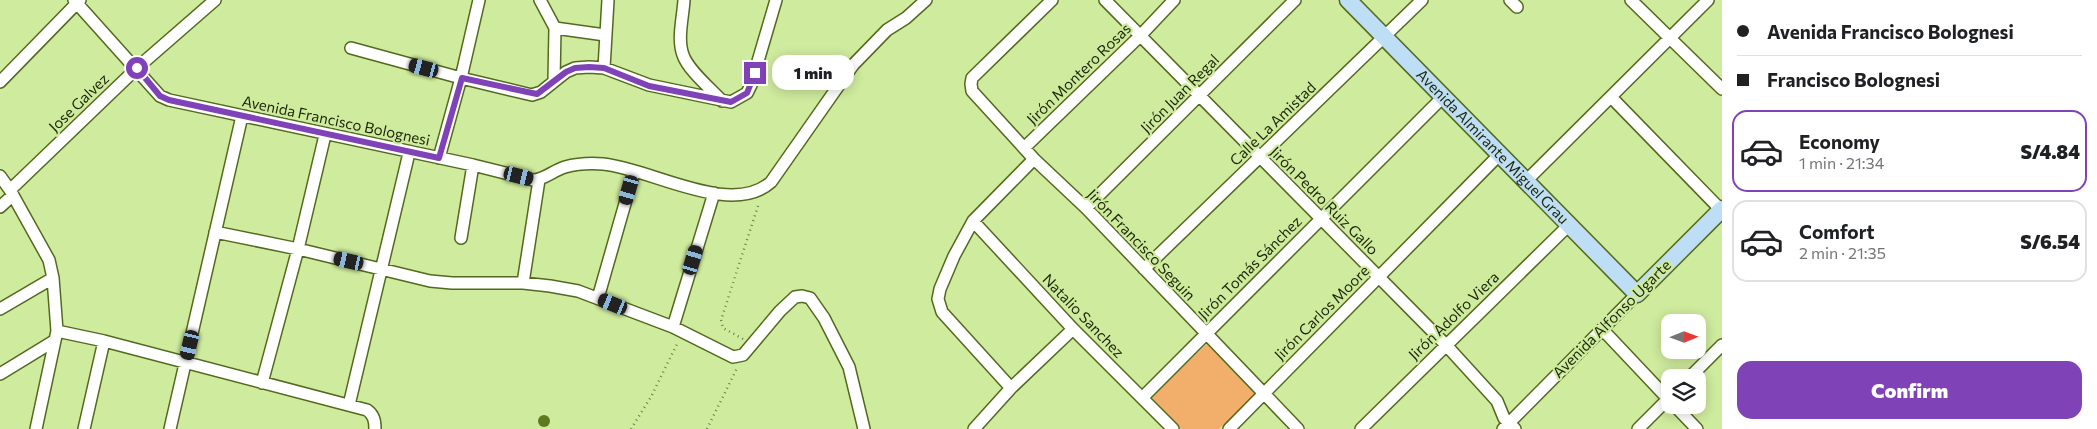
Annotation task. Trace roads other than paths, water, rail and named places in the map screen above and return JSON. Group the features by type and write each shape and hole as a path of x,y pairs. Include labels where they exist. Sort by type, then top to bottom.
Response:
{"street":[{"name":"Jose Galvez","path":"0,206 137,68 215,0"},
{"path":"439,158 462,78 479,0"},
{"path":"540,0 555,28 554,80"},
{"path":"604,68 608,0"},
{"path":"684,0 681,45 683,56 688,64 722,100"},
{"path":"351,48 462,78 532,94 541,92 554,80 575,68 604,68 649,86 731,102 747,93 755,73 776,0"},
{"path":"524,283 539,180 565,167 581,164 604,164 714,193 742,196 763,189 771,182 853,65 887,30 906,18 926,0"},
{"name":"Jirón Francisco Seguin","path":"1052,0 972,78 972,91 1034,159 1086,208 1298,429"},
{"name":"Jirón Pedro Ruiz Gallo","path":"1104,0 1446,345 1496,401 1509,427"},
{"name":"Jirón Montero Rosas","path":"1024,148 1140,36 1174,0"},
{"name":"Jirón Juan Regal","path":"1086,208 1295,0"},
{"name":"Avenida Almirante Miguel Grau","path":"1348,0 1637,294"},
{"name":"Calle La Amistad","path":"1144,269 1422,0"},
{"path":"1631,0 1722,89"},
{"path":"1526,181 1708,0"},
{"name":"Avenida Francisco Bolognesi","path":"77,1 160,96 169,100 539,180"},
{"path":"0,82 77,1"},
{"path":"555,28 605,35"},
{"name":"Jirón Tomás Sánchez","path":"1142,398 1443,97"},
{"path":"1611,97 1722,210"},
{"path":"174,428 185,363 242,116"},
{"path":"262,383 298,249 325,135"},
{"path":"349,406 383,269 409,152"},
{"name":"Jirón Carlos Moore","path":"1229,429 1500,154"},
{"path":"1011,388 942,312 939,306 940,289 954,256 973,221 1034,159"},
{"path":"461,238 474,165"},
{"path":"598,298 634,172"},
{"path":"0,176 12,193 49,260 53,278 56,336 36,429"},
{"path":"678,329 714,193"},
{"name":"Avenida Alfonso Ugarte","path":"1509,427 1602,329 1722,210"},
{"name":"Natalio Sanchez","path":"973,221 1074,330 1173,429"},
{"name":"Jirón Adolfo Viera","path":"1361,429 1569,225"},
{"path":"215,232 298,249 430,281 524,283 550,286 598,298 678,329 728,355 738,358 743,355 795,297 810,298 824,318 850,367 864,429"},
{"path":"0,310 53,278"},
{"path":"1602,329 1661,391"},
{"path":"974,429 1011,388 1074,330"},
{"path":"0,374 56,336 104,341 367,410 372,414 375,429"},
{"path":"84,429 104,341"},
{"path":"1699,369 1722,345"},
{"path":"1638,429 1661,409"},
{"path":"1683,414 1697,429"}]}
